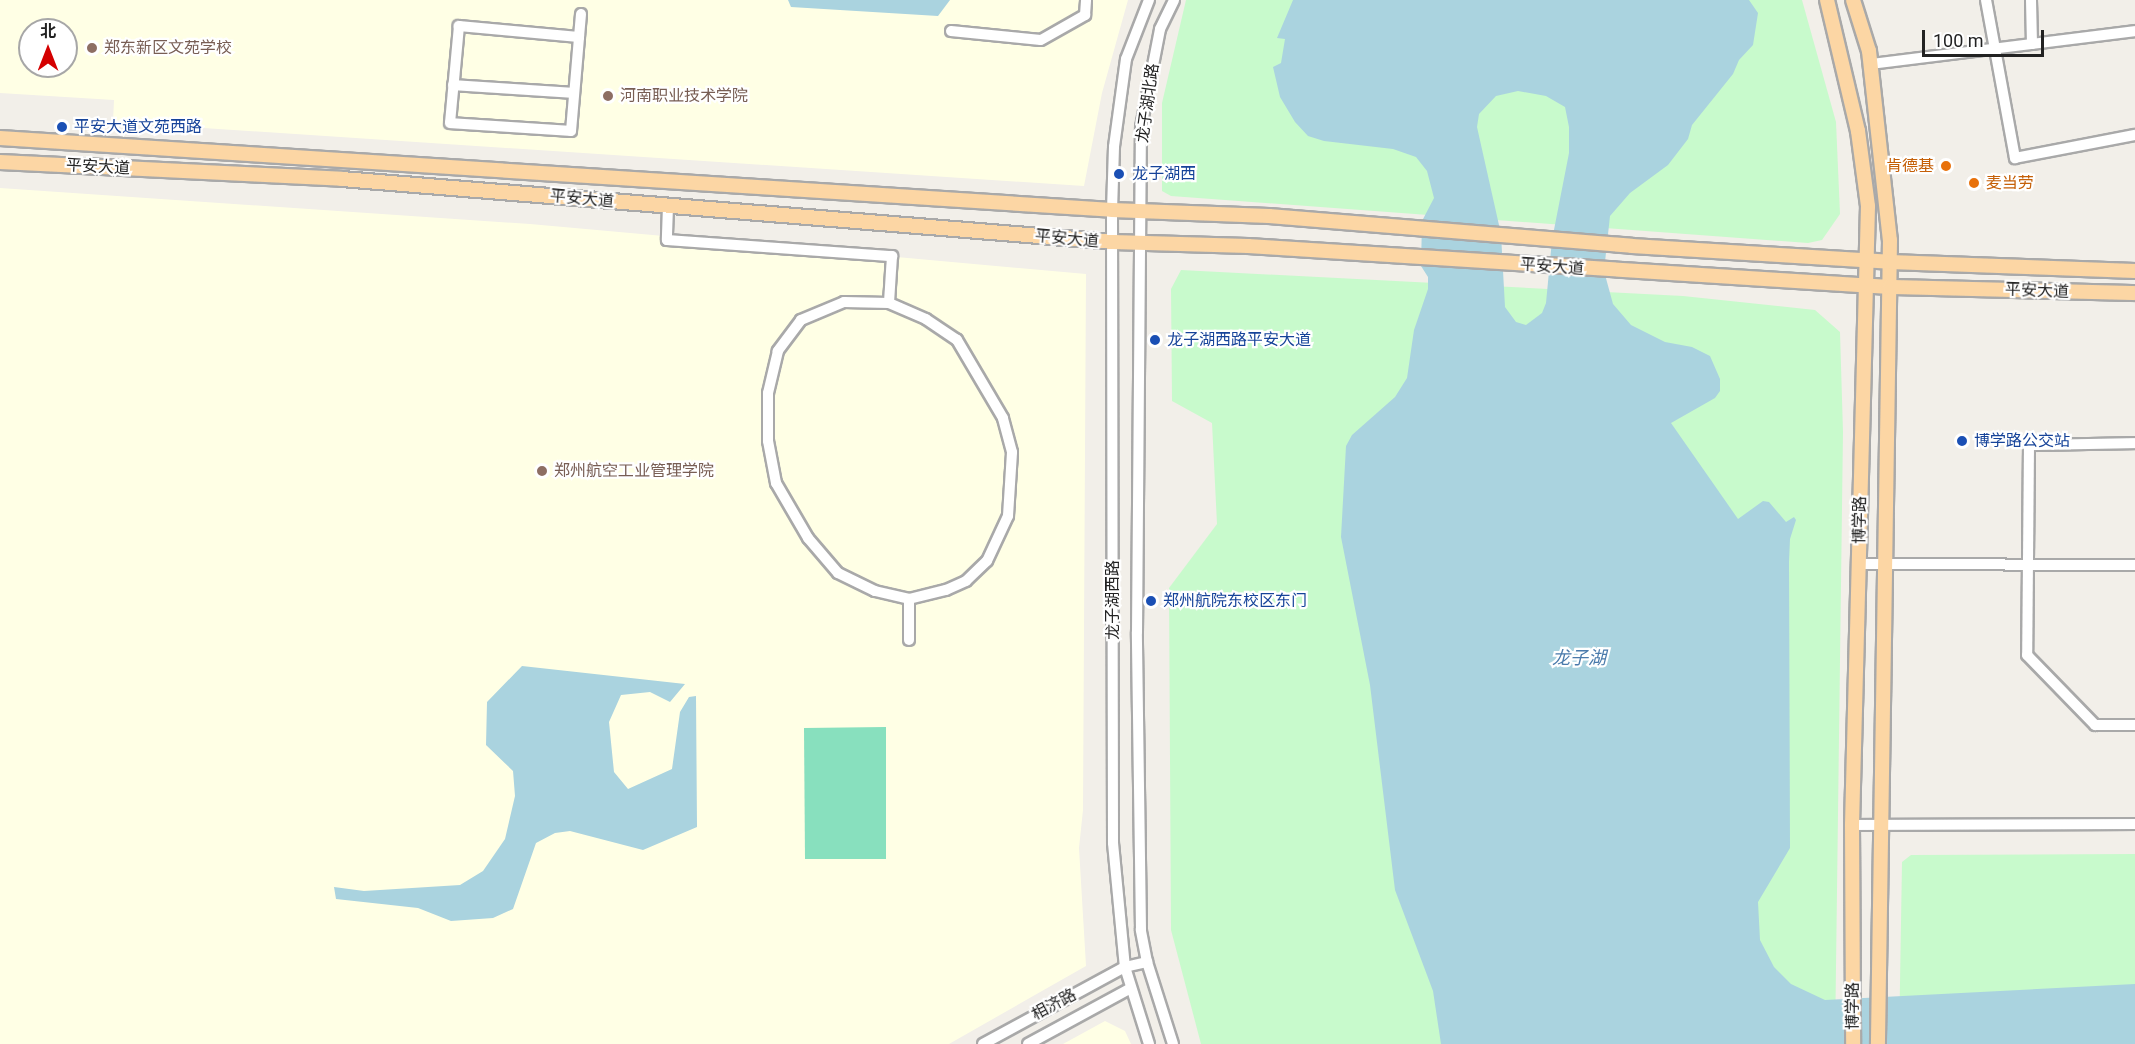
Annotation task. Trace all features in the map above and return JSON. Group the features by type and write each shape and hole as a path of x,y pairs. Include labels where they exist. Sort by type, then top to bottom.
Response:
{"main road":[{"name":"博学路","path":"1827,0 1858,131 1868,206 1852,825 1853,1044"},
{"name":"博学路","path":"1853,0 1870,64 1890,262 1878,1044"},
{"name":"平安大道","path":"0,138 1140,210 1867,261 2135,271"},
{"name":"平安大道","path":"0,162 342,179 1113,242 1865,285 2135,293"}],"street":[{"path":"951,31 1041,40 1085,15 1086,0"},
{"name":"龙子湖北路","path":"1112,210 1114,147 1126,59 1149,0"},
{"name":"龙子湖北路","path":"1140,210 1141,127 1160,28 1174,0"},
{"path":"1986,0 2015,158 2135,135"},
{"path":"2031,0 2032,44"},
{"path":"579,37 459,26 450,123 571,131 581,14"},
{"path":"1870,64 2135,31"},
{"path":"453,85 574,93"},
{"path":"668,206 667,240 892,256 889,303"},
{"name":"龙子湖西路","path":"1112,210 1113,843 1125,967 1149,1044"},
{"name":"龙子湖西路","path":"1140,210 1137,632 1141,930 1147,962 1173,1044"},
{"path":"844,302 889,303 927,319 957,340 1003,418 1012,452 1008,516 987,561 956,585 926,597 909,599 875,591 838,573 807,538 776,483 768,441 768,393 778,351 801,320 844,302"},
{"path":"2135,443 2029,445 2027,565 2027,655 2095,725 2135,725"},
{"path":"1858,564 2135,565"},
{"path":"909,599 909,640"},
{"path":"1852,825 2135,824"},
{"name":"相济路","path":"983,1044 1125,967 1147,962"},
{"name":"相济路","path":"1028,1044 1131,988"}],"shaded area":[{"name":"河南职业技术学院","path":"0,0 1128,0 1102,93 1084,186 113,122 114,100 0,93"},
{"name":"郑州航空工业管理学院","path":"0,188 530,224 1086,274 1083,810 1079,848 1086,966 949,1044 0,1044"},
{"path":"1105,1021 1125,1031 1131,1044 1063,1044"}],"green space":[{"path":"1186,0 1802,0 1836,122 1840,214 1822,240 1808,243 1171,196 1162,191 1162,103"},
{"path":"1181,270 1683,296 1815,310 1840,332 1843,432 1835,1044 1201,1044 1171,930 1169,588 1217,524 1212,423 1172,401 1171,289"},
{"path":"886,727 886,859 805,859 804,728"},
{"path":"2135,854 2135,1044 1899,1044 1902,862 1911,855"}],"water":[{"path":"788,0 950,0 938,16 791,7"},
{"name":"龙子湖","path":"1293,0 1749,0 1758,13 1753,45 1739,60 1733,74 1692,125 1688,139 1668,165 1630,193 1610,216 1604,271 1613,304 1631,325 1665,342 1692,347 1710,356 1720,379 1720,391 1715,398 1671,423 1738,519 1763,501 1769,502 1786,522 1794,517 1796,520 1790,539 1789,562 1790,848 1758,902 1760,940 1774,967 1791,984 1825,1000 2135,984 2135,1044 1441,1044 1433,991 1395,890 1370,685 1341,537 1346,446 1352,435 1395,397 1407,378 1414,330 1428,289 1428,277 1421,266 1422,221 1434,198 1427,171 1416,157 1393,149 1324,141 1308,136 1295,122 1280,97 1273,67 1281,63 1285,39 1277,38","holes":["1518,91 1546,96 1565,107 1569,127 1569,153 1552,240 1546,303 1542,313 1526,325 1516,322 1505,307 1501,234 1477,127 1479,114 1496,96"]},
{"path":"522,666 685,684 670,702 650,692 621,695 609,722 614,772 628,789 672,769 680,712 689,697 696,696 697,827 643,850 570,831 555,833 536,843 513,909 493,918 451,921 418,908 336,899 334,887 364,891 460,885 483,871 505,839 515,796 513,771 486,745 487,702"}],"place":[{"name":"郑东新区文苑学校","path":"92,48"},
{"name":"河南职业技术学院","path":"608,96"},
{"name":"平安大道文苑西路","path":"62,127"},
{"name":"肯德基","path":"1946,166"},
{"name":"龙子湖西","path":"1119,174"},
{"name":"麦当劳","path":"1974,183"},
{"name":"龙子湖西路平安大道","path":"1155,340"},
{"name":"博学路公交站","path":"1962,441"},
{"name":"郑州航空工业管理学院","path":"542,471"},
{"name":"郑州航院东校区东门","path":"1151,601"}]}
